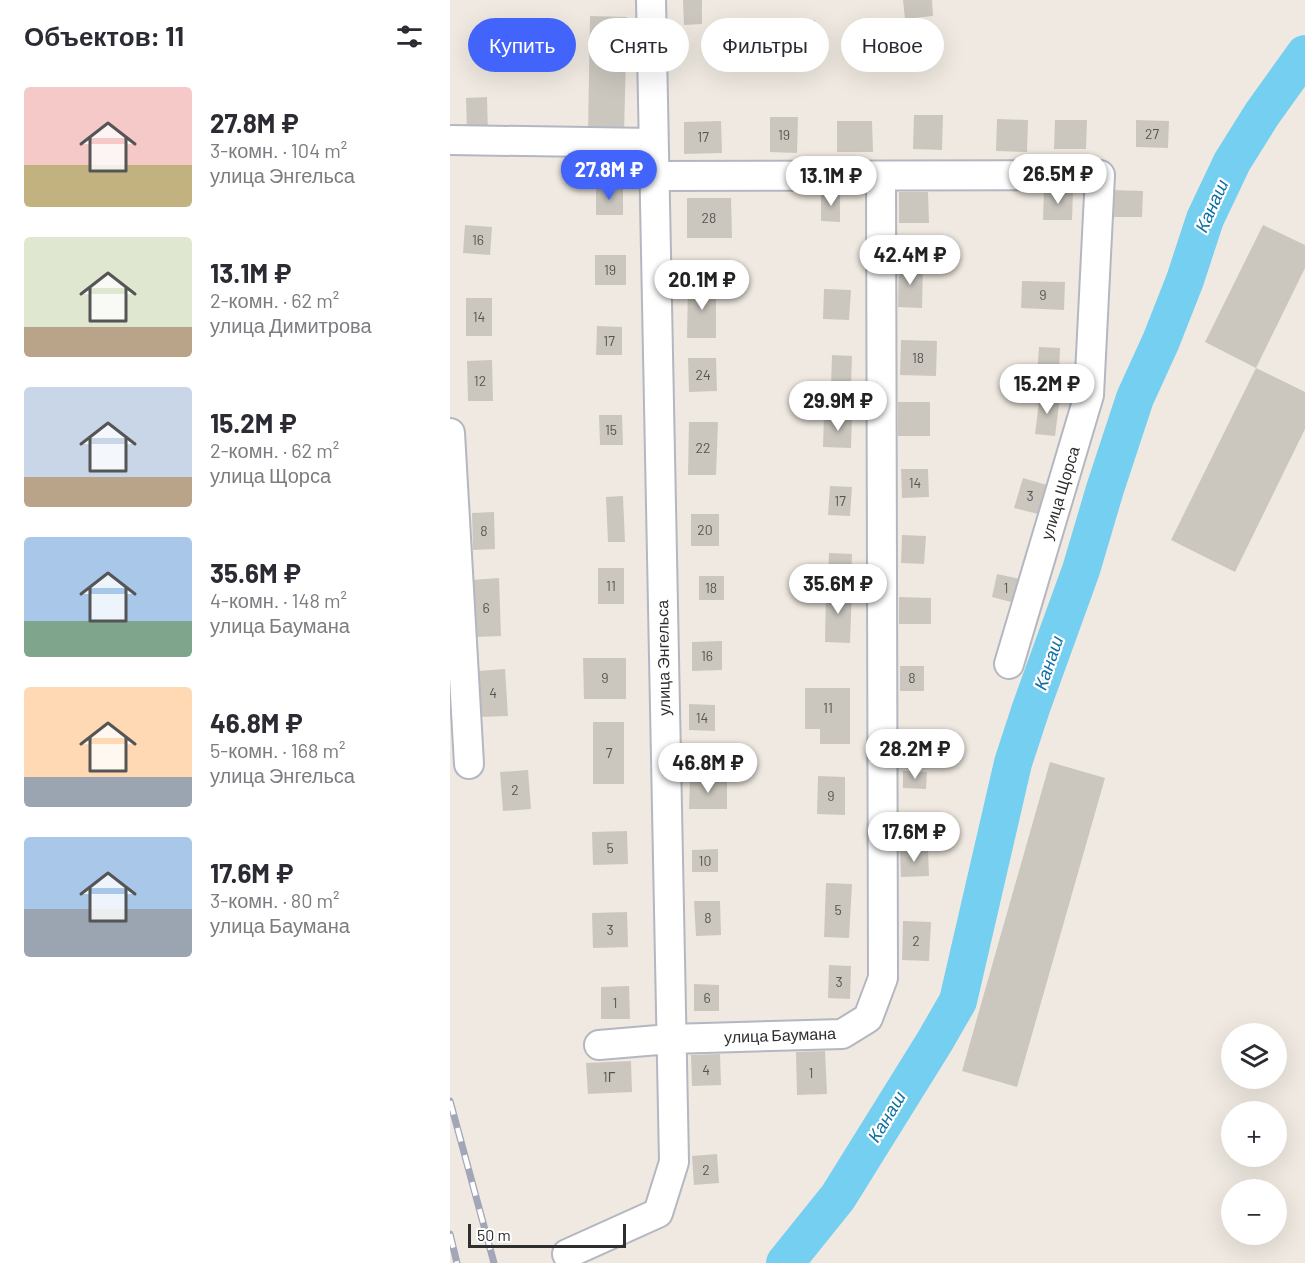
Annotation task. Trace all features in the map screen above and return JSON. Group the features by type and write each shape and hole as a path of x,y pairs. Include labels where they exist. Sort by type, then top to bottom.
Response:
{"street":[{"name":"улица Энгельса","path":"567,1254 658,1213 674,1162 651,0"},
{"path":"450,140 653,143"},
{"name":"улица Щорса","path":"881,176 1100,175 1089,395 1009,664"},
{"path":"654,176 881,176"},
{"name":"улица Баумана","path":"599,1045 670,1039 842,1034 868,1018 883,978 881,176"},
{"path":"450,432 469,764"}],"building":[{"path":"683,0 702,0 701,24 689,25 689,18 684,18"},
{"path":"903,0 932,0 933,16 905,18"},
{"path":"590,16 627,17 627,18 590,18"},
{"path":"589,72 626,72 624,134 588,133"},
{"path":"487,97 488,133 467,133 466,98"},
{"path":"914,115 943,115 942,150 913,149"},
{"path":"770,117 798,117 797,153 770,152"},
{"path":"997,119 1028,120 1027,152 996,151"},
{"path":"1055,120 1087,120 1086,149 1054,149"},
{"path":"1136,120 1169,121 1168,148 1136,147"},
{"path":"721,121 722,153 684,154 684,122"},
{"path":"837,121 872,121 873,152 837,152"},
{"path":"596,186 623,187 623,215 596,215"},
{"path":"1044,190 1073,191 1072,220 1043,220"},
{"path":"1112,190 1143,191 1142,217 1111,217"},
{"path":"821,192 840,192 840,222 821,221"},
{"path":"899,192 928,192 929,223 899,223"},
{"path":"687,198 731,198 732,238 687,238"},
{"path":"465,225 492,227 490,255 463,253"},
{"path":"1263,225 1305,245 1305,268 1256,368 1205,342"},
{"path":"595,255 626,255 626,285 595,285"},
{"path":"899,264 923,265 922,308 898,307"},
{"path":"1022,281 1065,282 1064,310 1021,308"},
{"path":"688,284 716,285 716,338 687,338"},
{"path":"824,289 851,290 849,320 823,319"},
{"path":"466,298 492,298 492,336 466,336"},
{"path":"597,326 622,327 622,355 596,355"},
{"path":"901,340 937,341 936,376 900,375"},
{"path":"1039,347 1060,348 1059,376 1037,375"},
{"path":"832,355 852,356 851,387 831,387"},
{"path":"688,358 716,358 717,391 689,392"},
{"path":"492,360 493,401 468,401 467,361"},
{"path":"1256,368 1305,392 1305,429 1235,572 1171,540"},
{"path":"1040,394 1060,397 1055,436 1035,434"},
{"path":"898,402 930,402 930,436 898,436"},
{"path":"599,415 622,415 623,445 600,445"},
{"path":"824,415 852,416 851,448 823,447"},
{"path":"689,422 718,422 716,475 688,475"},
{"path":"901,469 928,469 929,497 902,498"},
{"path":"1023,478 1047,485 1038,514 1014,508"},
{"path":"830,486 852,487 850,516 828,515"},
{"path":"623,496 625,542 608,542 606,497"},
{"path":"494,512 495,549 473,550 472,513"},
{"path":"691,514 719,514 719,546 691,546"},
{"path":"902,535 926,536 924,564 901,563"},
{"path":"829,553 852,554 851,584 828,583"},
{"path":"598,568 624,568 624,604 598,604"},
{"path":"997,574 1020,579 1015,603 992,597"},
{"path":"699,576 724,576 724,600 699,600"},
{"path":"499,578 501,636 474,637 472,580"},
{"path":"826,588 852,589 850,643 825,642"},
{"path":"899,597 931,598 931,624 899,624"},
{"path":"722,641 722,670 692,671 692,642"},
{"path":"583,658 626,658 626,699 584,699"},
{"path":"900,666 924,666 924,691 900,691"},
{"path":"505,669 508,716 480,717 478,671"},
{"path":"805,688 850,688 850,744 820,744 820,729 805,729"},
{"path":"689,704 715,705 715,731 689,730"},
{"path":"593,722 624,722 624,784 593,784"},
{"path":"1050,762 1105,778 1017,1087 962,1071"},
{"path":"528,770 531,809 503,811 500,772"},
{"path":"903,771 927,772 926,789 903,788"},
{"path":"818,776 845,777 845,815 817,814"},
{"path":"690,779 727,779 727,809 689,809"},
{"path":"627,831 628,864 593,865 592,832"},
{"path":"718,849 718,872 692,872 692,850"},
{"path":"900,849 928,849 929,876 901,877"},
{"path":"826,883 852,884 849,938 824,937"},
{"path":"694,901 720,901 721,935 696,936"},
{"path":"627,912 628,947 593,948 592,913"},
{"path":"903,921 931,922 929,961 902,960"},
{"path":"829,965 851,966 850,999 828,998"},
{"path":"694,984 719,985 719,1011 694,1011"},
{"path":"629,986 630,1019 601,1019 601,987"},
{"path":"825,1051 827,1094 797,1095 796,1052"},
{"path":"720,1054 721,1085 692,1086 691,1055"},
{"path":"631,1061 632,1092 588,1094 586,1063"},
{"path":"717,1154 719,1183 694,1185 692,1156"}],"waterway":[{"name":"Канаш","path":"785,1263 838,1197 958,1001 1013,763 1081,570 1135,398 1185,280 1205,219 1232,162 1262,114 1305,54"}],"railway":[{"path":"450,1101 494,1263"},
{"path":"450,1234 457,1263"}]}
